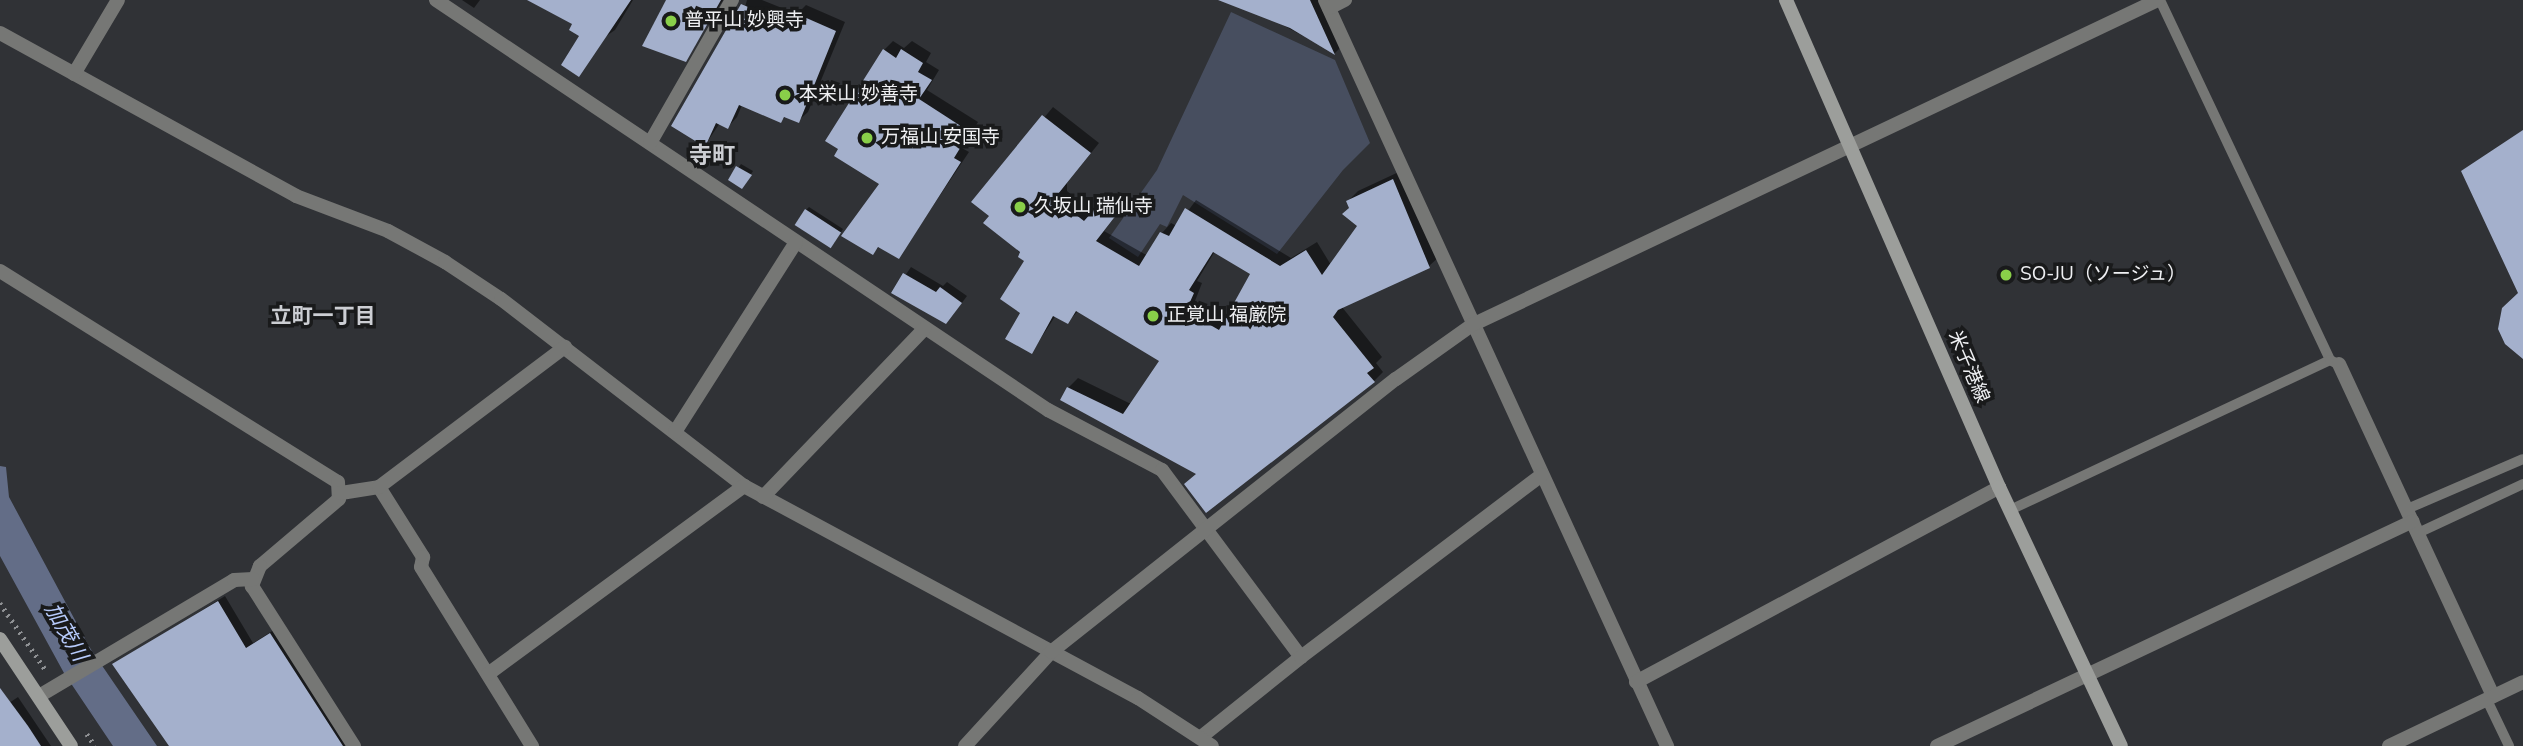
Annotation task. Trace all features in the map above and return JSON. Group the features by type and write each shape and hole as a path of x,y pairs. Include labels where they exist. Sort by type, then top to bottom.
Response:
{"main road":[{"name":"米子港線","path":"1786,0 1851,142 1998,487 2121,746"},
{"path":"0,639 71,746"}],"street":[{"path":"74,74 118,0"},
{"path":"436,0 1048,410 1161,470 1301,657"},
{"path":"650,143 732,0"},
{"path":"1345,0 1327,4 1667,746"},
{"path":"965,746 1051,652 1396,379 1472,325 1851,142 2159,0"},
{"path":"0,33 296,196 388,231 445,262 565,347 744,486 1138,698 1206,742 1301,657 1542,475"},
{"path":"675,432 796,242"},
{"path":"0,271 335,479 341,493 336,503 260,566 253,579 256,593 354,746"},
{"path":"763,497 925,329"},
{"path":"341,493 379,487 565,347"},
{"path":"2335,362 2413,521 2490,698"},
{"path":"488,674 744,486"},
{"path":"379,487 532,746"},
{"path":"1636,682 1998,487"},
{"path":"1937,746 2413,521"},
{"path":"39,696 55,681 104,659 234,580 253,579"},
{"path":"2389,746 2523,682"}],"lane":[{"path":"2010,510 2335,362 2159,0"},
{"path":"2413,521 2523,459"},
{"path":"2413,521 2523,484"},
{"path":"2490,698 2509,746"}],"path":[{"path":"0,603 55,681"}],"shaded area":[{"path":"1231,12 1335,60 1370,143 1343,170 1277,254 1183,195 1167,227 1160,224 1138,257 1109,238 1157,170"}],"water":[{"name":"加茂川","path":"0,466 6,467 9,497 90,648 157,746 113,746 64,673 0,556"}],"building":[{"path":"527,0 631,0 579,77 561,65 579,36 569,30 572,24"},
{"path":"666,0 721,0 686,62 642,46"},
{"path":"1218,0 1310,0 1335,55 1290,28"},
{"path":"741,4 790,25 795,13 836,31 799,123 784,117 781,123 739,105 728,129 716,123 705,147 671,126"},
{"path":"883,49 896,58 901,49 923,63 918,72 932,80 919,99 970,132 954,158 961,162 899,259 878,247 873,255 841,236 879,184 834,156 838,149 825,141"},
{"path":"1042,115 1091,153 1058,194 1058,201 1084,221 1101,202 1117,214 1096,241 1139,266 1160,232 1169,236 1185,208 1280,266 1306,250 1322,275 1357,226 1342,214 1349,208 1346,201 1393,179 1430,268 1338,310 1333,317 1374,368 1367,373 1375,382 1206,513 1184,484 1196,474 1060,400 1067,387 1123,414 1159,361 1076,311 1068,324 1053,316 1032,354 1005,339 1020,313 1000,299 1024,261 1018,257 1020,252 983,223 989,216 971,202","holes":["1213,252 1250,274 1219,330 1186,311 1194,293 1189,290"]},
{"path":"2523,130 2523,359 2505,344 2498,329 2502,308 2518,293 2461,171"},
{"path":"736,166 752,175 742,189 728,180"},
{"path":"805,209 841,232 831,248 795,225"},
{"path":"903,273 936,292 940,287 962,303 946,324 891,293"},
{"path":"218,601 246,648 270,633 343,746 169,746 112,664"},
{"path":"0,688 28,726 41,746 0,746"}],"place":[{"name":"普平山 妙興寺","path":"671,21"},
{"name":"本栄山 妙善寺","path":"785,95"},
{"name":"万福山 安国寺","path":"867,138"},
{"name":"久坂山 瑞仙寺","path":"1020,207"},
{"name":"SO-JU（ソージュ）","path":"2006,275"},
{"name":"正覚山 福厳院","path":"1153,316"}],"district":[{"name":"寺町","path":"712,156"},
{"name":"立町一丁目","path":"323,316"}]}
